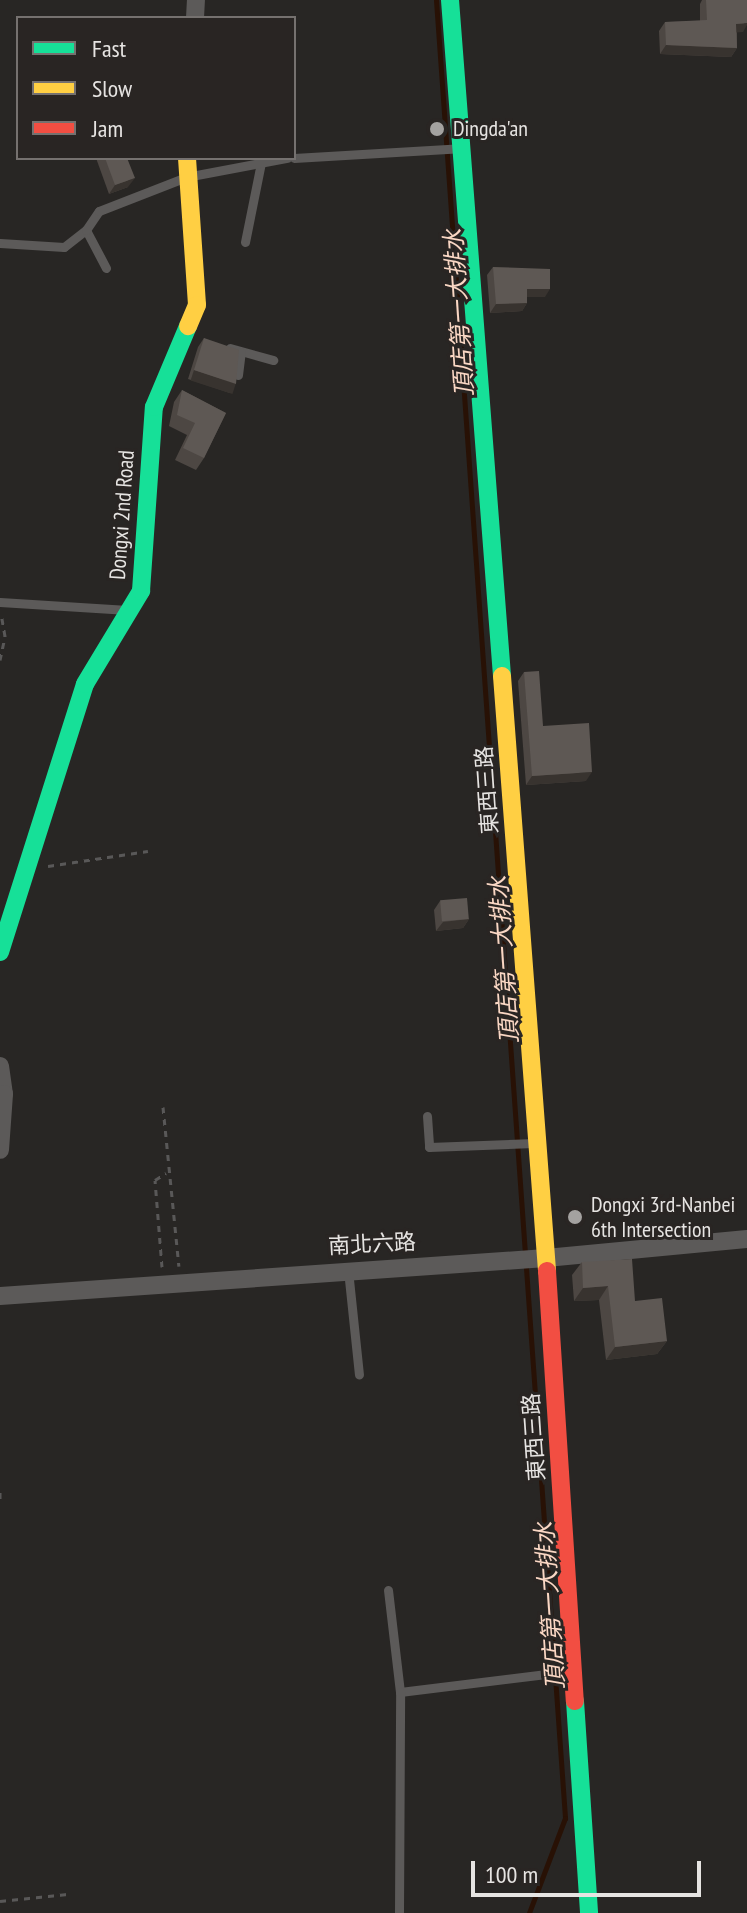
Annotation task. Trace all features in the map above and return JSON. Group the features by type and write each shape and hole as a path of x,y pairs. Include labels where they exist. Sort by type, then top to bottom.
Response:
{"street":[{"name":"東西三路","path":"450,0 464,148 546,1258 589,1913"},
{"name":"Dongxi 2nd Road","path":"0,952 85,684 141,591 154,407 192,334 197,305 187,167"},
{"path":"0,1066 4,1094 0,1150"},
{"name":"南北六路","path":"0,1296 348,1269 546,1258 747,1239"}],"lane":[{"path":"296,158 464,148"},
{"path":"0,243 64,247 86,230 99,211 187,167 253,160"},
{"path":"245,242 262,160"},
{"path":"86,230 106,268"},
{"path":"213,342 273,360"},
{"path":"238,375 241,352"},
{"path":"0,602 131,611"},
{"path":"427,1116 429,1147 537,1142"},
{"path":"348,1269 359,1374"},
{"path":"388,1590 400,1692 399,1913"},
{"path":"400,1692 574,1671"}],"path":[{"path":"0,609 5,636 0,660"},
{"path":"28,869 148,851"},
{"path":"163,1107 172,1282"},
{"path":"166,1173 155,1180 172,1282"},
{"path":"0,1492 0,1501"},
{"path":"0,1901 68,1894"}],"building":[{"path":"706,0 747,0 747,23 736,24 737,48 666,45 665,22 707,20"},
{"path":"106,160 128,160 135,178 115,185"},
{"path":"493,267 550,269 550,289 527,289 527,303 496,304"},
{"path":"204,338 239,350 236,384 194,370"},
{"path":"182,390 226,413 204,458 183,448 195,423 177,415"},
{"path":"539,671 543,726 589,723 592,772 532,776 524,672"},
{"path":"467,898 469,919 442,921 440,900"},
{"path":"632,1259 635,1301 662,1298 667,1341 615,1347 608,1286 583,1288 582,1262"}],"waterway":[{"name":"頂店第一大排水","path":"436,0 565,1818 529,1913"}],"traffic: fast":[{"path":"450,0 502,676"},
{"path":"0,952 85,684 141,591 154,407 188,326"},
{"path":"575,1701 589,1913"}],"traffic: slow":[{"path":"187,160 197,305 188,326"},
{"path":"502,676 547,1271"}],"traffic: jam":[{"path":"547,1271 575,1701"}],"place":[{"name":"Dingda'an","path":"437,129"},
{"name":"Dongxi 3rd-Nanbei 6th Intersection","path":"575,1217"}]}
